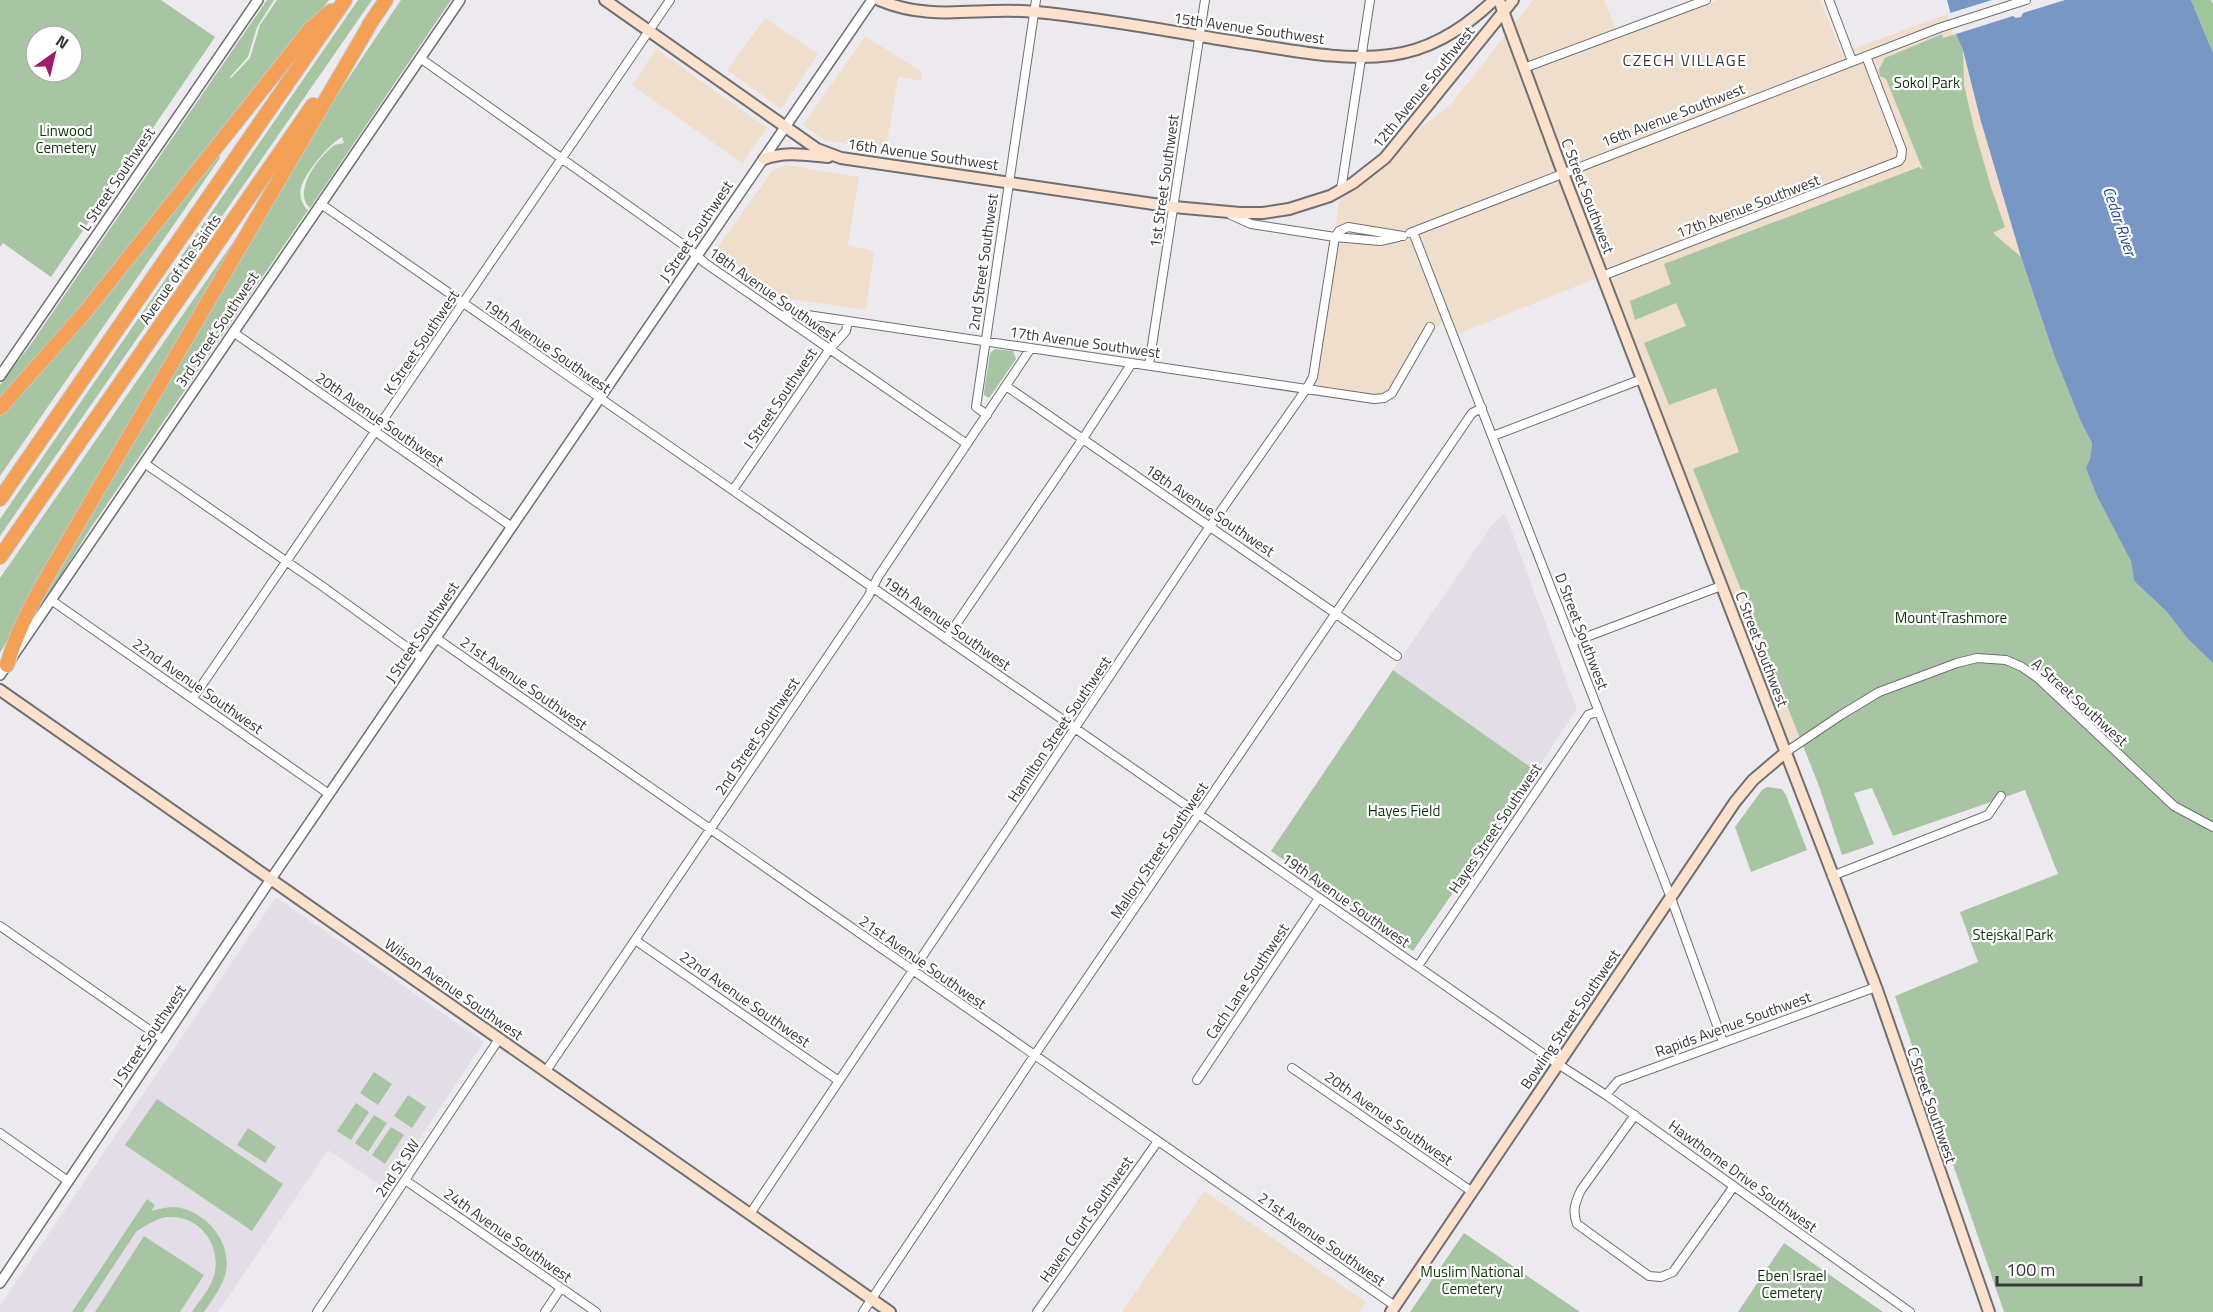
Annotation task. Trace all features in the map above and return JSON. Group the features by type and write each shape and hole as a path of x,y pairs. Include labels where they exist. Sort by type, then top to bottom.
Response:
{"highway":[{"name":"Avenue of the Saints","path":"0,499 345,0"},
{"path":"0,408 86,311 311,28 345,0"},
{"name":"Avenue of the Saints","path":"0,557 386,0"},
{"path":"3,670 35,601 82,517 373,19"}],"main road":[{"name":"16th Avenue Southwest","path":"605,0 785,127 817,148 841,158 1174,207"},
{"name":"15th Avenue Southwest","path":"879,0 912,12 948,14 1035,6 1200,36 1361,58 1407,52 1438,40 1466,24 1494,0"},
{"name":"C Street Southwest","path":"1499,0 1563,174 1876,987 1989,1312"},
{"name":"12th Avenue Southwest","path":"1174,207 1263,213 1289,209 1341,190 1369,171 1397,145 1513,0"},
{"path":"764,159 787,153 841,158"},
{"name":"Wilson Avenue Southwest","path":"0,690 890,1312"},
{"name":"Bowling Street Southwest","path":"1393,1309 1743,791 1786,752"}],"street":[{"name":"L Street Southwest","path":"0,376 258,0"},
{"name":"3rd Street Southwest","path":"3,670 459,0"},
{"name":"K Street Southwest","path":"193,698 670,0"},
{"name":"J Street Southwest","path":"0,1283 271,879 872,0"},
{"name":"1st Street Southwest","path":"1149,365 1205,0"},
{"path":"1341,190 1370,0"},
{"path":"1524,68 1706,0"},
{"path":"1829,0 1852,61"},
{"name":"16th Avenue Southwest","path":"1224,212 1251,224 1335,237 1380,241 1403,236 1939,28 2026,0"},
{"name":"2nd Street Southwest","path":"987,415 976,407 1035,6"},
{"name":"17th Avenue Southwest","path":"1602,276 1830,189 1901,158 1902,150 1866,56"},
{"name":"18th Avenue Southwest","path":"420,58 829,350 967,444"},
{"name":"19th Avenue Southwest","path":"321,204 1558,1064"},
{"name":"D Street Southwest","path":"1413,232 1671,898 1723,1042"},
{"name":"Hamilton Street Southwest","path":"750,1214 1210,527 1306,388 1312,377 1335,237"},
{"name":"17th Avenue Southwest","path":"782,316 794,313 1374,399 1384,398 1392,393 1430,327"},
{"name":"I Street Southwest","path":"733,490 829,350 846,331 848,321"},
{"name":"20th Avenue Southwest","path":"233,332 512,527"},
{"name":"2nd Street Southwest","path":"546,1071 1031,348"},
{"path":"946,639 1132,363"},
{"path":"1493,436 1642,379"},
{"name":"18th Avenue Southwest","path":"1006,386 1397,656"},
{"name":"Mallory Street Southwest","path":"862,1312 1472,413 1482,408"},
{"path":"144,463 422,658"},
{"path":"1572,642 1721,586"},
{"name":"22nd Avenue Southwest","path":"51,600 329,794"},
{"name":"21st Avenue Southwest","path":"436,638 1158,1141 1393,1309"},
{"name":"A Street Southwest","path":"1786,752 1879,692 1977,658 2006,660 2022,667 2039,680 2174,806 2213,827"},
{"name":"Hayes Street Southwest","path":"1418,966 1588,715 1598,711"},
{"path":"1832,876 1988,815 2001,796"},
{"name":"Cach Lane Southwest","path":"1197,1080 1319,898"},
{"path":"0,926 164,1040"},
{"name":"22nd Avenue Southwest","path":"635,940 838,1081"},
{"name":"Rapids Avenue Southwest","path":"1606,1095 1618,1081 1876,987"},
{"name":"2nd St SW","path":"317,1312 499,1039"},
{"name":"Hawthorne Drive Southwest","path":"1558,1064 1606,1095 1911,1312"},
{"name":"20th Avenue Southwest","path":"1292,1068 1471,1191"},
{"path":"1635,1116 1581,1190 1575,1203 1574,1215 1578,1224 1649,1276 1661,1277 1672,1272 1734,1186"},
{"path":"0,1133 68,1181"},
{"name":"Haven Court Southwest","path":"1037,1312 1158,1141"},
{"name":"24th Avenue Southwest","path":"405,1180 596,1312"},
{"path":"545,1312 561,1288"}],"shaded area":[{"path":"1533,0 1604,0 1619,37 1718,0 1820,0 1842,53 1992,0 1963,50 1980,118 2021,257 2041,316 2188,639 2213,663 1992,666 1786,752 1602,276 1453,336 1445,317 1384,398 1310,388 1341,190 1451,104"},
{"path":"765,18 818,54 781,109 727,70"},
{"path":"865,36 922,72 921,81 898,77 886,148 826,141 803,125"},
{"path":"656,49 767,128 742,163 632,85"},
{"path":"785,165 859,177 848,245 874,251 866,310 783,298 715,251 772,171"},
{"path":"1505,513 1577,709 1536,771 1393,670 1492,525"},
{"path":"276,897 484,1042 386,1189 328,1150 218,1312 0,1312 0,1306"},
{"path":"1204,1191 1366,1302 1360,1312 1122,1312"}],"green space":[{"name":"Linwood Cemetery","path":"0,0 161,0 215,37 51,277 3,243 0,247"},
{"path":"267,0 274,0 257,27 248,57 231,78 250,58 260,25 277,0 329,0 94,294 0,402 0,385 31,344"},
{"path":"358,0 372,0 0,536 0,519"},
{"path":"401,0 451,0 310,208 305,201 304,193 309,176 326,152 335,145 344,143 342,137 331,146 312,167 300,191 301,200 308,210 90,529 47,598 43,600 305,143"},
{"path":"2191,0 2211,0 2213,4 2213,53"},
{"name":"Mount Trashmore","path":"1942,34 1943,38 1956,34 1963,50 1964,85 1974,128 2005,227 1993,233 2021,257 2054,355 2092,443 2086,468 2131,561 2134,581 2166,611 2188,639 2213,663 2213,1312 2004,1312 1895,996 1978,962 1960,912 2058,874 2025,790 1893,836 1872,788 1854,793 1874,844 1842,855 1819,786 1693,469 1739,452 1716,388 1669,405 1644,343 1686,326 1676,303 1635,320 1630,301 1671,284 1664,264 1919,167 1923,170 1886,79 1880,76 1879,69 1885,58"},
{"path":"219,155 220,158 0,476 0,415 34,378"},
{"path":"243,228 246,230 0,653 0,578"},
{"path":"995,349 1013,351 1016,359 989,398 984,395 984,392 990,353"},
{"name":"Hayes Field","path":"1393,670 1536,771 1413,951 1271,851"},
{"path":"1767,787 1782,789 1786,795 1807,850 1751,872 1735,827 1762,790"},
{"path":"374,1072 392,1084 378,1105 360,1093"},
{"path":"408,1095 426,1107 412,1128 394,1116"},
{"path":"157,1099 283,1184 252,1231 125,1145"},
{"path":"356,1103 369,1112 351,1140 337,1131"},
{"path":"374,1115 387,1123 368,1152 355,1143"},
{"path":"391,1127 404,1135 385,1164 372,1155"},
{"path":"248,1128 276,1147 265,1163 237,1145"},
{"path":"147,1199 155,1205 151,1211 172,1207 186,1210 197,1215 215,1230 225,1252 227,1263 219,1290 204,1312 192,1312 214,1276 215,1254 207,1235 200,1228 181,1218 166,1217 136,1232 83,1312 72,1312"},
{"name":"Muslim National Cemetery","path":"1464,1233 1580,1312 1410,1312"},
{"path":"144,1236 204,1275 180,1312 95,1312"},
{"name":"Eben Israel Cemetery","path":"1784,1243 1883,1312 1738,1312"}],"water":[{"name":"Cedar River","path":"1947,0 2191,0 2213,53 2213,663 2188,639 2166,611 2134,581 2131,561 2097,496 2086,468 2092,443 2054,355 2021,257"}],"pier":[{"path":"1992,0 2065,0 2023,13 2021,17 2013,16 1953,35 1947,14"}],"district":[{"name":"CZECH VILLAGE","path":"1685,60"}],"park label":[{"name":"Sokol Park","path":"1927,82"},
{"name":"Stejskal Park","path":"2013,934"}]}
